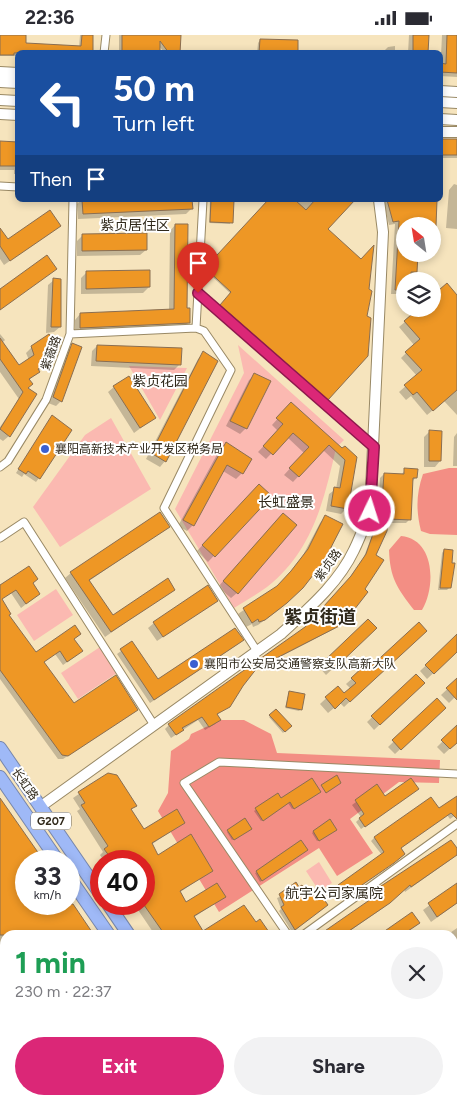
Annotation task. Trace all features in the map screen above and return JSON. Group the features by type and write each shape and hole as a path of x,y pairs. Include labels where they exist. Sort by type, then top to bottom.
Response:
{"highway":[{"name":"长虹路","path":"0,748 90,879"},
{"name":"长虹路","path":"0,777 50,850"},
{"path":"80,893 106,930"},
{"path":"115,915 126,930"}],"street":[{"path":"104,50 106,35"},
{"path":"0,72 15,73"},
{"path":"0,82 15,83"},
{"path":"443,91 457,92"},
{"path":"0,100 15,101"},
{"path":"443,102 457,103"},
{"path":"0,114 15,115"},
{"path":"443,119 457,120"},
{"path":"443,132 457,132"},
{"path":"0,186 15,187"},
{"name":"紫薇路","path":"0,467 8,461 46,401 70,334 74,202"},
{"path":"196,328 203,202"},
{"name":"紫贞路","path":"40,807 281,634 317,600 339,575 354,551 370,511 383,232 379,202"},
{"path":"198,293 374,447"},
{"path":"70,334 196,328 204,331 231,369 164,508 257,651"},
{"path":"0,538 24,522 154,725"},
{"path":"285,930 184,783 219,762 457,774"},
{"path":"310,930 457,825"}],"shaded area":[{"path":"238,345 344,440 336,448 321,506 314,524 295,558 267,587 234,608 175,509 244,373"},
{"path":"129,366 187,368 160,420"},
{"path":"111,418 151,489 60,547 33,507 85,435"},
{"path":"457,468 457,535 430,534 421,531 418,503 423,474"},
{"path":"401,536 412,539 421,546 429,565 429,589 427,600 422,610 414,610 399,589 391,568 389,550"},
{"path":"56,589 73,615 34,641 17,615"},
{"path":"100,647 117,673 78,699 61,673"},
{"path":"221,720 244,720 271,734 277,753 440,760 439,783 399,782 350,819 373,853 337,876 319,848 219,912 158,811 168,793 171,751 189,739 191,734"},
{"path":"319,862 332,883 319,891 306,871"}],"building":[{"path":"0,35 26,35 26,43 81,46 82,35 93,35 93,50 15,50 14,55 0,55"},
{"path":"122,35 181,35 180,50 167,50 160,41 160,50 122,50"},
{"path":"413,35 429,35 428,50 413,50"},
{"path":"447,35 457,35 457,73 443,72 443,64 446,64"},
{"path":"260,39 298,40 298,50 259,50"},
{"path":"443,139 457,139 457,155 443,155"},
{"path":"0,141 15,142 15,166 0,166"},
{"path":"82,202 192,202 193,209 83,214"},
{"path":"211,202 234,202 233,223 210,222"},
{"path":"266,202 297,202 306,210 313,202 353,202 328,229 361,259 374,245 369,289 372,291 367,316 371,318 368,356 328,400 220,305 231,292 205,268"},
{"path":"388,202 437,202 436,217 396,217 396,222 393,222"},
{"path":"50,210 61,226 10,261 0,246 0,228 8,239"},
{"path":"175,224 188,224 187,308 190,308 190,323 80,328 80,313 174,309"},
{"path":"147,233 147,250 82,251 82,234"},
{"path":"47,255 57,269 0,310 0,289"},
{"path":"397,263 418,263 417,272 396,272"},
{"path":"150,270 150,287 86,289 86,271"},
{"path":"53,278 61,279 61,327 51,327"},
{"path":"447,283 457,295 457,390 433,411 417,392 413,395 404,385 422,370 405,352 420,339 404,321 409,317 441,317 441,288"},
{"path":"49,334 57,345 49,350 51,354 42,360 46,365 38,369 40,372 29,379 33,384 28,388 37,394 10,437 0,429 23,392 0,359 0,338 19,365 34,355 31,346"},
{"path":"72,343 82,347 62,402 53,397"},
{"path":"97,345 182,348 181,365 96,361"},
{"path":"203,351 218,361 166,462 151,453"},
{"path":"254,373 271,381 247,429 230,421"},
{"path":"129,376 156,418 140,428 113,386"},
{"path":"291,402 342,448 345,446 357,457 348,509 331,506 334,487 340,488 345,460 329,445 299,477 289,468 309,447 293,433 273,455 263,446 283,424 276,418"},
{"name":"襄阳高新技术产业开发区税务局","path":"52,415 72,430 40,479 28,471 26,474 18,469"},
{"path":"429,430 442,431 441,461 429,461"},
{"path":"226,442 252,459 243,474 227,465 194,526 183,520"},
{"path":"404,468 418,469 417,478 413,478 411,520 388,519 387,531 376,555 384,560 365,589 368,592 343,624 257,668 230,707 217,714 221,720 209,727 202,717 182,728 184,730 176,735 168,724 305,627 351,576 366,554 379,517 381,518 384,473 404,474"},
{"path":"259,484 272,496 215,557 202,545"},
{"path":"160,512 170,527 89,580 113,615 168,578 175,590 111,632 70,572"},
{"path":"283,513 297,525 238,594 223,581"},
{"path":"325,515 343,524 324,561 303,588 287,603 265,620 259,622 258,619 252,623 243,608 277,586 291,571 308,549"},
{"path":"444,549 453,550 452,563 455,563 451,588 440,588"},
{"path":"29,566 38,579 33,583 40,594 26,604 16,590 2,599 11,614 9,615 36,652 75,625 81,634 74,639 83,651 67,662 60,651 44,662 74,703 116,675 138,710 68,756 62,755 0,670 0,585"},
{"path":"208,585 218,601 163,637 153,622"},
{"path":"368,619 377,628 333,670 324,661"},
{"path":"419,622 427,631 350,702 346,698 335,709 325,697 338,686 344,693 356,683 351,678 364,666 368,669"},
{"name":"襄阳市公安局交通警察支队高新大队","path":"235,628 244,640 154,700 120,649 132,641 158,679"},
{"path":"457,634 457,652 434,674 425,665"},
{"path":"416,674 425,683 380,725 371,716"},
{"path":"457,678 457,700 446,688"},
{"path":"289,691 305,694 302,710 286,707"},
{"path":"437,698 446,708 401,750 392,740"},
{"path":"276,709 292,726 285,732 269,715"},
{"path":"457,725 457,743 450,749 441,740"},
{"path":"108,773 117,775 137,806 131,809 144,829 177,809 185,823 152,843 158,855 191,834 213,871 180,891 186,902 217,883 226,897 194,916 202,930 162,930 151,915 155,915 155,850 105,850 108,846 81,805 85,803 78,792"},
{"path":"337,775 341,783 326,793 321,785"},
{"path":"312,778 321,792 294,809 290,802 263,821 255,808 278,793 281,798"},
{"path":"411,778 419,789 365,827 359,818 364,814 355,800 377,784 385,796"},
{"path":"457,796 457,819 451,813 401,848 405,854 394,863 346,896 338,885 384,852 374,837 431,797 439,808"},
{"path":"0,798 36,850 15,850 15,915 80,914 91,930 0,930"},
{"path":"245,818 252,829 234,840 227,830"},
{"path":"330,819 337,830 319,841 313,831"},
{"path":"301,840 308,850 262,881 256,871"},
{"path":"451,840 457,848 457,855 411,887 410,885 390,903 350,930 326,930 384,890 381,886"},
{"path":"296,882 299,887 302,885 306,891 309,889 316,899 321,895 328,905 295,930 281,907 284,905 279,894"},
{"path":"457,883 457,903 437,917 428,903"},
{"path":"244,905 256,922 260,919 268,930 205,930"},
{"path":"412,912 420,923 410,930 386,930"}],"place":[{"name":"襄阳高新技术产业开发区税务局","path":"45,449"},
{"name":"襄阳市公安局交通警察支队高新大队","path":"194,664"}],"district":[{"name":"紫贞居住区","path":"135,225"},
{"name":"紫贞花园","path":"160,381"},
{"name":"长虹盛景","path":"286,502"},
{"name":"紫贞街道","path":"320,617"},
{"name":"航宇公司家属院","path":"334,893"}],"route":[{"path":"198,293 374,447 370,511"}]}
